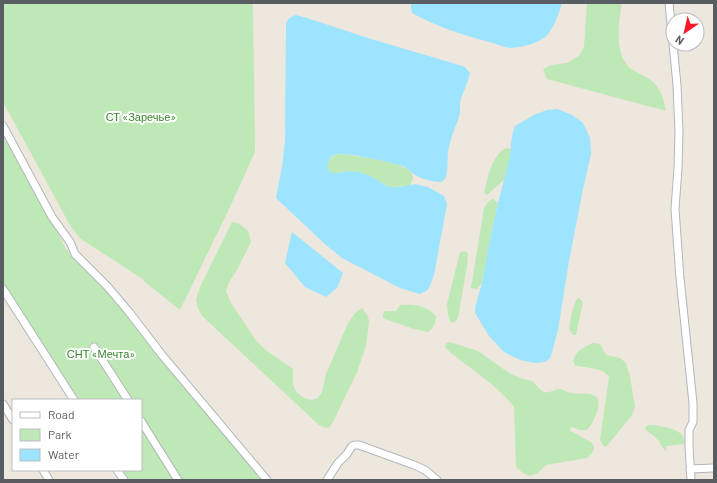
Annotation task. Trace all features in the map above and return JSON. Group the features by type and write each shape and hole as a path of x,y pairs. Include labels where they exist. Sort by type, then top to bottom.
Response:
{"street":[{"path":"674,52 679,132 675,209 680,278 693,404 693,422 689,430 691,480"},
{"path":"3,126 52,217 70,242 75,254 107,286 125,307 162,355 267,480"},
{"path":"3,289 73,399"},
{"path":"94,347 127,399"},
{"path":"3,404 12,418"},
{"path":"142,423 178,480"},
{"path":"326,480 352,446 355,445 359,445 414,465 425,470 437,480"},
{"path":"690,469 714,468"},
{"path":"44,471 49,480"},
{"path":"118,471 124,480"}],"green space":[{"name":"СТ «Заречье»","path":"3,3 250,3 253,5 255,152 180,310 141,278 81,239 71,227 3,102"},
{"path":"587,3 622,3 619,44 624,60 631,69 654,83 662,95 666,111 547,79 543,69 552,65 567,63 579,56 584,47"},
{"name":"СНТ «Мечта»","path":"3,128 66,249 107,289 264,480 127,480 122,471 142,471 142,399 75,399 3,284"},
{"path":"506,148 511,149 505,179 487,195 484,193 491,168 497,156"},
{"path":"336,154 352,155 398,165 407,168 411,172 413,179 409,186 389,187 370,176 346,171 332,173 327,166 330,158"},
{"path":"493,199 498,203 482,283 477,289 471,288 484,208 489,201"},
{"path":"232,222 238,223 246,229 249,233 251,242 237,270 229,282 226,291 231,303 257,342 267,351 293,369 293,385 297,393 304,398 312,400 318,398 322,392 326,374 348,323 355,313 362,308 368,316 369,322 366,346 357,372 330,427 326,428 319,425 202,316 197,306 196,299 200,287"},
{"path":"465,251 468,253 467,266 458,318 454,323 450,322 447,304 460,252"},
{"path":"579,298 583,302 576,335 573,335 569,329 572,312 576,300"},
{"path":"400,305 424,307 432,312 436,316 433,327 428,332 414,329 383,317 385,311 396,311"},
{"path":"450,342 478,351 509,373 523,379 533,381 544,392 562,389 571,393 594,395 597,398 598,408 591,426 587,430 580,430 572,427 570,429 592,443 594,448 592,453 587,458 546,465 538,473 530,476 523,473 516,467 514,407 493,385 445,347 446,343"},
{"path":"593,343 600,344 606,355 620,358 626,363 635,406 632,415 607,446 604,447 600,440 609,377 604,372 575,365 573,361 581,349"},
{"path":"646,426 666,427 679,432 683,436 685,444 666,446 666,451 657,439 645,429"}],"water":[{"path":"411,3 562,3 555,23 545,37 531,44 511,48 462,34 431,23 412,13"},
{"path":"296,15 465,67 470,73 460,101 459,117 450,143 447,172 443,181 434,182 423,178 415,175 400,165 370,158 341,154 336,154 330,158 327,168 332,173 346,171 359,172 370,176 389,187 400,187 415,184 428,187 444,196 447,204 434,275 429,288 420,294 400,288 342,258 276,198 285,142 286,25 289,18"},
{"path":"557,109 572,115 583,123 590,138 591,154 569,261 558,330 553,349 550,358 545,362 535,363 520,360 504,352 489,336 475,313 475,308 482,283 499,199 510,157 511,143 515,126 534,115 547,110"},
{"path":"292,232 343,273 337,288 326,297 305,287 285,263"}]}
